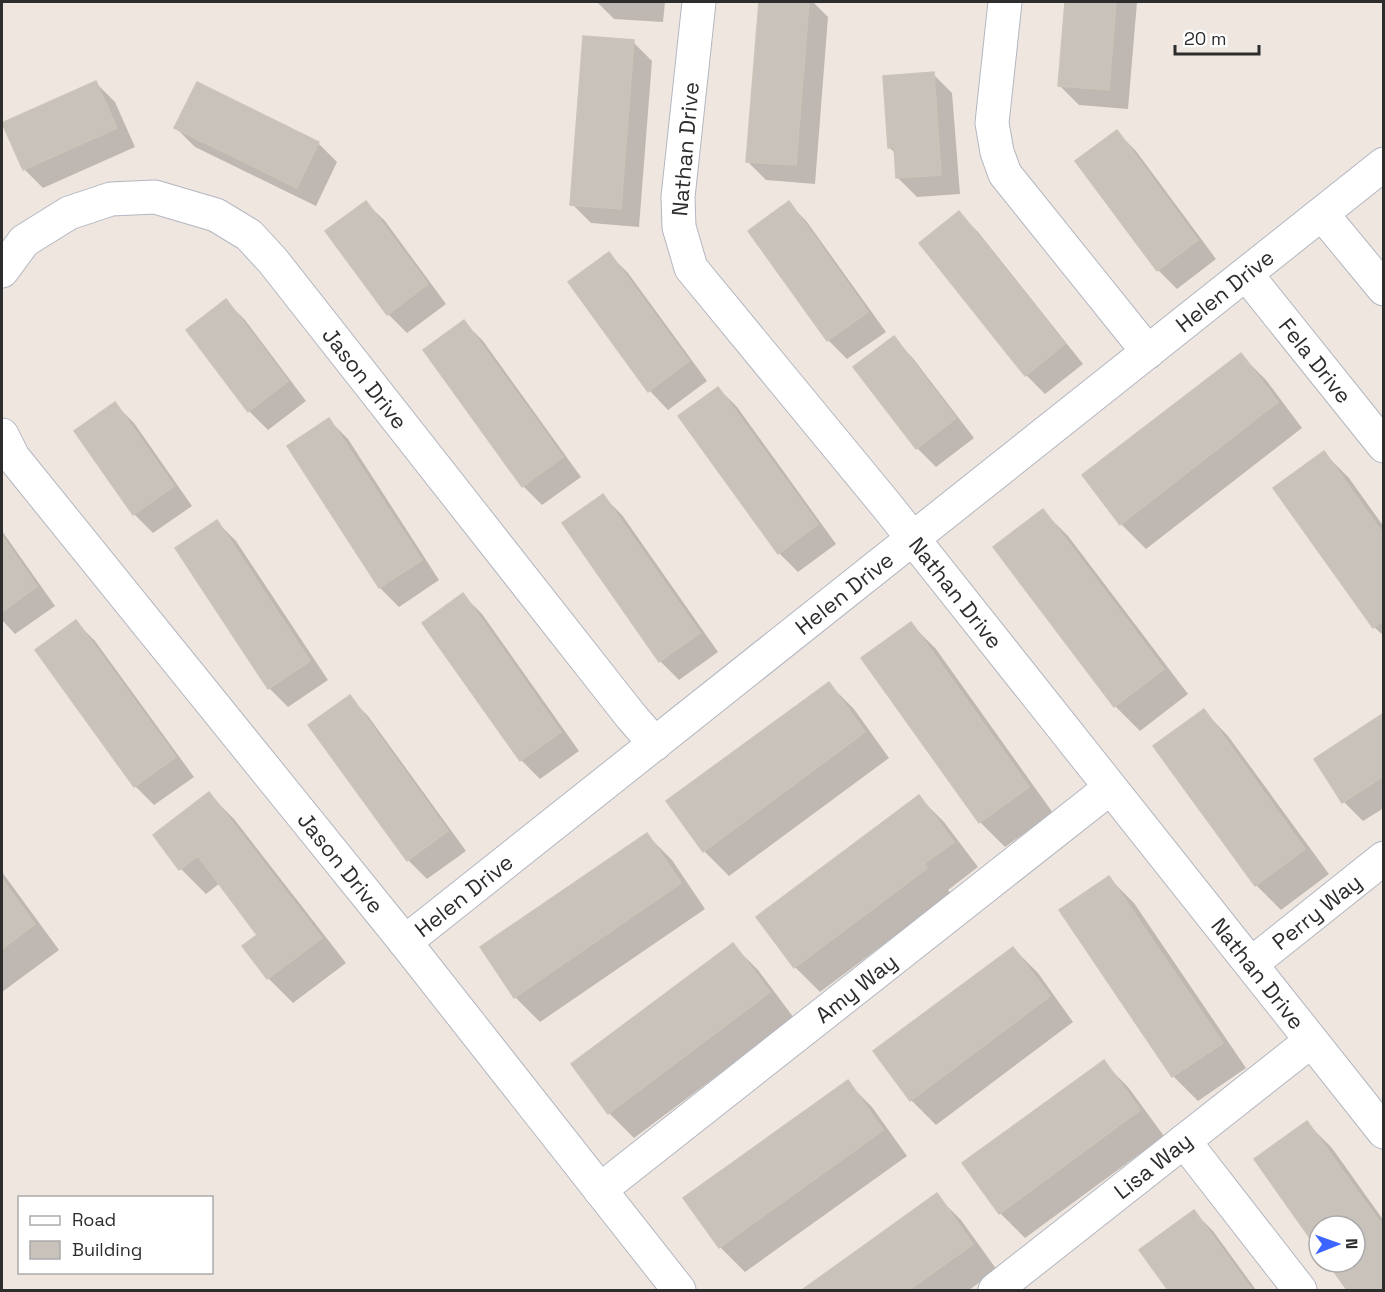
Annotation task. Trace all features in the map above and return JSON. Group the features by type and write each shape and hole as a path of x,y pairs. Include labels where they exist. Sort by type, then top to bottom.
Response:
{"street":[{"name":"Nathan Drive","path":"699,2 678,197 679,227 691,268 913,539 1383,1132"},
{"path":"1005,2 992,123 997,153 1005,174 1148,352"},
{"name":"Helen Drive","path":"405,942 1383,164"},
{"name":"Jason Drive","path":"2,271 24,241 69,213 111,199 155,197 216,215 249,235 273,261 654,744"},
{"path":"1322,214 1383,289"},
{"name":"Fela Drive","path":"1246,274 1383,446"},
{"name":"Jason Drive","path":"2,435 20,466 405,942 679,1290"},
{"name":"Amy Way","path":"600,1190 1110,788"},
{"name":"Perry Way","path":"1251,964 1383,858"},
{"name":"Lisa Way","path":"995,1290 1311,1041"},
{"path":"1184,1141 1300,1290"}],"building":[{"path":"759,2 809,2 796,165 746,162"},
{"path":"1065,2 1116,2 1109,90 1058,86"},
{"path":"583,36 634,40 621,209 570,205"},
{"path":"934,72 941,175 896,178 894,147 888,148 883,76"},
{"path":"96,81 117,128 23,170 2,123"},
{"path":"197,82 319,142 297,188 174,128"},
{"path":"1117,130 1198,240 1157,271 1075,161"},
{"path":"366,201 428,284 387,315 325,231"},
{"path":"789,201 868,312 827,341 748,231"},
{"path":"959,211 1065,344 1025,376 919,243"},
{"path":"609,252 689,361 648,392 568,282"},
{"path":"226,299 288,381 248,412 186,330"},
{"path":"464,320 563,457 522,487 423,350"},
{"path":"894,336 956,418 916,449 853,367"},
{"path":"1241,353 1278,402 1120,525 1082,475"},
{"path":"718,387 818,524 778,554 678,416"},
{"path":"115,402 174,486 133,515 74,431"},
{"path":"329,418 422,560 379,588 287,446"},
{"path":"1324,451 1384,535 1384,620 1373,628 1273,488"},
{"path":"603,494 700,633 659,662 562,523"},
{"path":"1043,509 1164,669 1114,707 993,547"},
{"path":"217,520 310,661 268,689 175,548"},
{"path":"2,536 37,586 2,612"},
{"path":"463,593 561,732 520,761 422,623"},
{"path":"76,620 176,757 134,787 35,650"},
{"path":"911,622 1029,787 979,823 861,658"},
{"path":"829,682 865,732 703,852 666,801"},
{"path":"350,695 448,831 407,861 308,725"},
{"path":"1204,709 1305,849 1255,886 1153,746"},
{"path":"1384,713 1384,776 1342,803 1314,759"},
{"path":"209,792 322,938 267,979 242,946 257,935 198,856 179,870 153,835"},
{"path":"919,795 954,842 924,864 927,868 794,968 756,917"},
{"path":"647,833 681,883 514,998 480,947"},
{"path":"1109,876 1223,1043 1172,1077 1059,910"},
{"path":"2,879 35,924 2,949"},
{"path":"733,943 770,992 608,1114 571,1064"},
{"path":"1013,947 1050,996 910,1101 873,1051"},
{"path":"1104,1060 1140,1110 999,1214 962,1163"},
{"path":"848,1080 883,1130 719,1248 683,1198"},
{"path":"1307,1121 1384,1228 1384,1290 1347,1290 1336,1274 1367,1274 1367,1214 1307,1214 1307,1234 1254,1159"},
{"path":"937,1193 973,1244 909,1290 802,1290"},
{"path":"1194,1210 1252,1290 1168,1290 1139,1250"}]}
